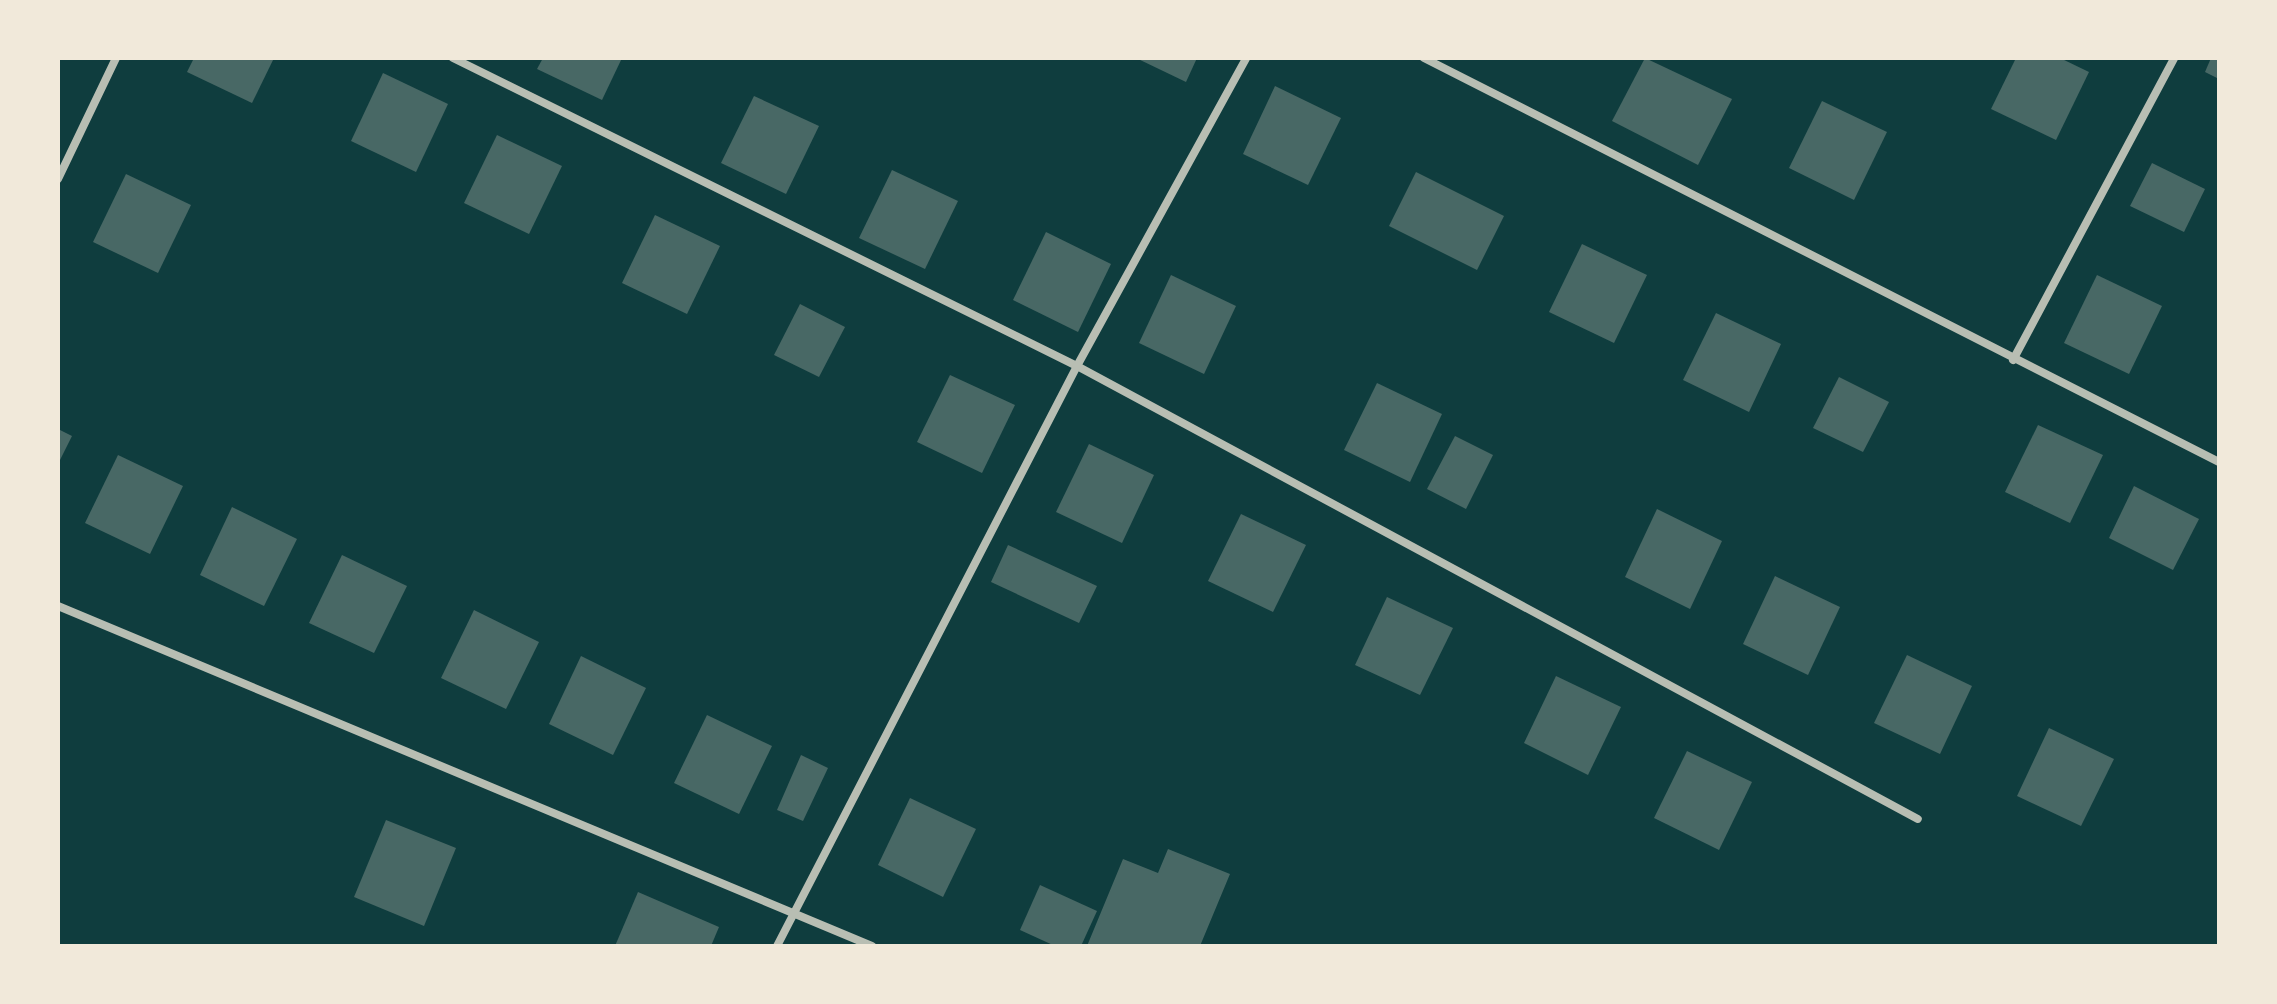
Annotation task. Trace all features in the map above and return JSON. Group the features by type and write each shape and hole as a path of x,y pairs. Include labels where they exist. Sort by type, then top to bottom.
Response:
{"street":[{"path":"58,179 116,58"},
{"path":"453,58 1077,366 1918,819"},
{"path":"777,946 1077,366 1246,58"},
{"path":"1424,58 2219,462"},
{"path":"2013,360 2174,58"},
{"path":"58,606 872,946"}],"building":[{"path":"194,58 274,58 252,103 187,72"},
{"path":"543,58 622,58 602,100 537,69"},
{"path":"1136,58 1197,58 1186,82"},
{"path":"1645,58 1732,99 1698,165 1612,121"},
{"path":"2016,58 2060,58 2089,72 2056,140 1991,109"},
{"path":"2211,58 2219,58 2219,79 2205,72"},
{"path":"383,73 448,104 416,172 351,141"},
{"path":"1275,86 1341,118 1308,185 1243,154"},
{"path":"754,96 819,126 786,194 721,163"},
{"path":"1822,101 1887,132 1854,200 1789,168"},
{"path":"497,135 562,166 529,234 464,203"},
{"path":"2152,163 2205,189 2184,232 2130,206"},
{"path":"892,170 958,201 925,269 859,238"},
{"path":"1416,172 1504,216 1477,270 1389,226"},
{"path":"126,174 191,205 158,273 93,242"},
{"path":"655,215 720,246 687,314 622,283"},
{"path":"1046,232 1111,264 1078,332 1013,300"},
{"path":"1582,244 1647,275 1614,343 1549,312"},
{"path":"1171,275 1236,306 1204,374 1139,343"},
{"path":"2097,275 2162,306 2129,374 2064,343"},
{"path":"800,304 845,327 819,377 774,355"},
{"path":"1716,313 1781,344 1749,412 1683,380"},
{"path":"950,375 1015,405 982,473 917,442"},
{"path":"1839,377 1889,402 1863,452 1813,428"},
{"path":"1377,383 1442,414 1410,482 1344,450"},
{"path":"2038,425 2103,455 2070,523 2005,492"},
{"path":"58,429 72,436 58,464"},
{"path":"1455,436 1493,455 1466,509 1427,489"},
{"path":"1089,444 1154,475 1122,543 1056,512"},
{"path":"118,455 183,486 150,554 85,523"},
{"path":"2134,486 2199,519 2173,570 2109,538"},
{"path":"232,507 297,539 264,606 200,575"},
{"path":"1657,509 1722,541 1690,609 1625,577"},
{"path":"1241,514 1306,545 1273,612 1208,581"},
{"path":"1008,545 1097,586 1079,623 991,582"},
{"path":"342,555 407,586 374,653 309,623"},
{"path":"1775,576 1840,607 1808,675 1743,644"},
{"path":"1387,597 1453,628 1420,695 1355,665"},
{"path":"474,610 539,642 506,709 441,678"},
{"path":"1907,655 1972,686 1940,754 1874,723"},
{"path":"581,656 646,688 613,755 549,724"},
{"path":"1556,676 1621,707 1588,775 1524,743"},
{"path":"707,715 772,746 739,814 674,783"},
{"path":"2049,728 2114,759 2081,826 2017,796"},
{"path":"1687,751 1752,782 1719,850 1654,818"},
{"path":"801,755 828,768 803,821 777,810"},
{"path":"910,798 976,829 943,897 878,865"},
{"path":"386,820 456,848 424,926 354,897"},
{"path":"1168,849 1230,874 1200,946 1087,946 1123,859 1158,873"},
{"path":"1040,885 1097,911 1081,946 1055,946 1020,930"},
{"path":"638,892 719,927 711,946 615,946"}]}
